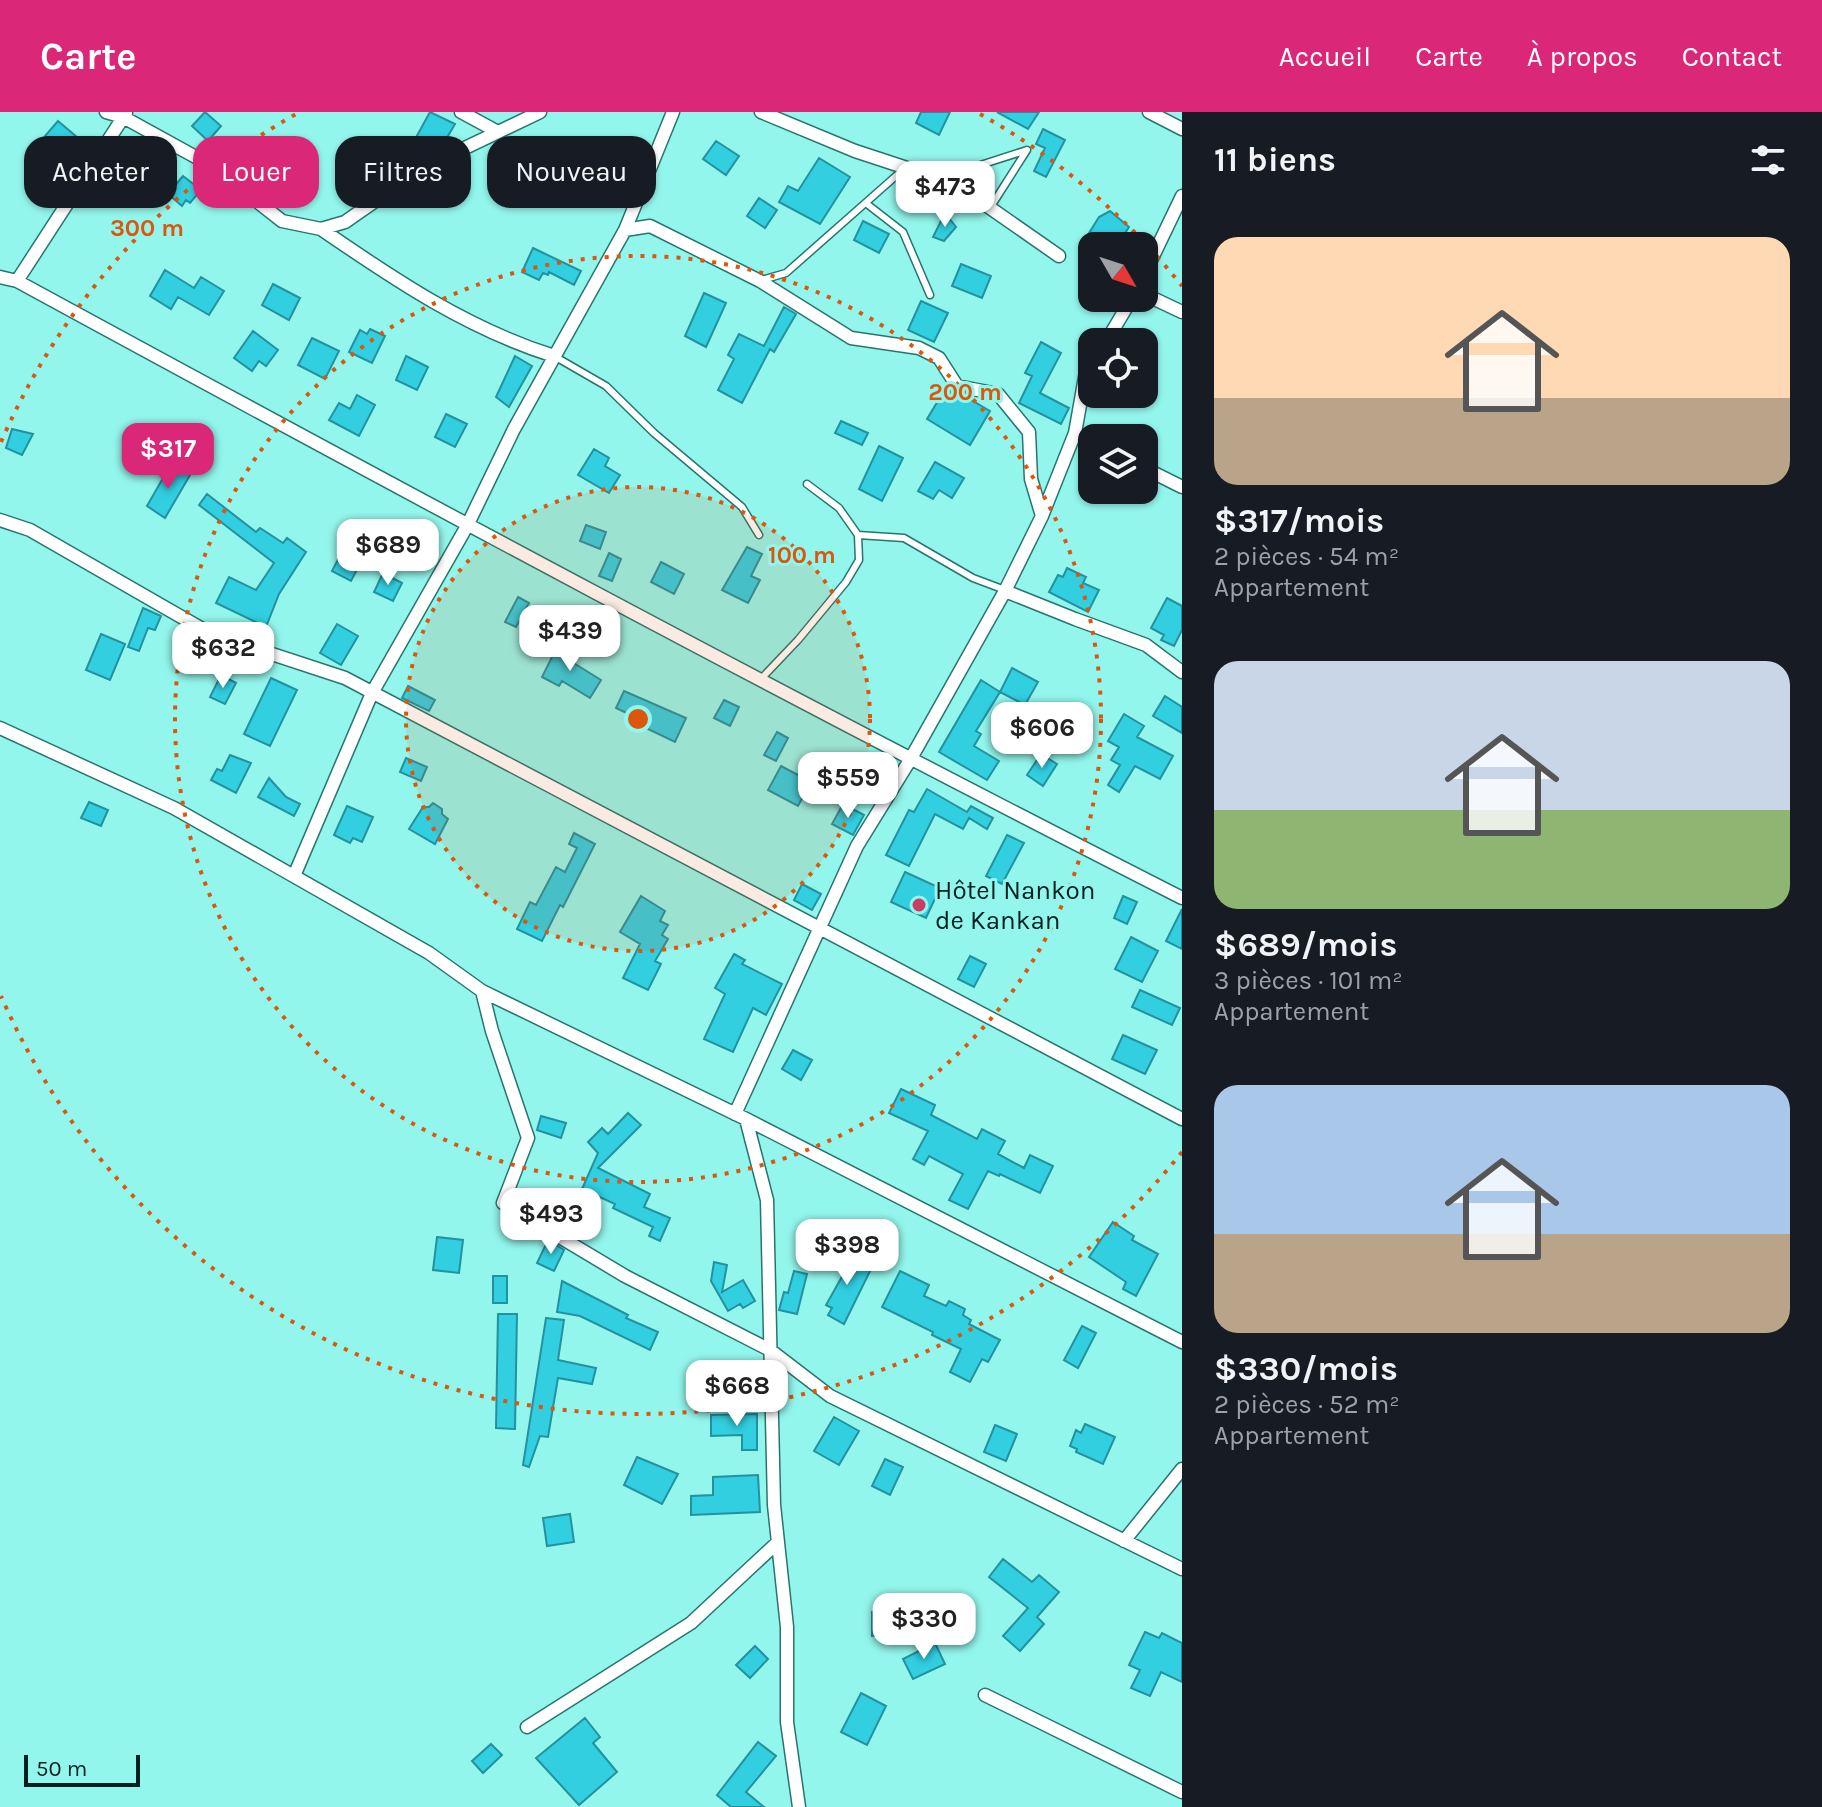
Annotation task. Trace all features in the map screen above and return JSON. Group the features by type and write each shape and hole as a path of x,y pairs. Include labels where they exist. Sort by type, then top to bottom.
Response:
{"street":[{"path":"106,112 125,114 212,166 282,221 321,229 407,289 518,345 554,356"},
{"path":"461,112 498,132"},
{"path":"321,229 345,222 421,169 540,112"},
{"path":"294,876 372,693 467,526 514,429 625,230 673,112"},
{"path":"761,112 855,151 922,173 990,208 1059,256"},
{"path":"1149,112 1182,129"},
{"path":"17,281 125,114"},
{"path":"1158,246 1182,196"},
{"path":"625,230 650,226 760,281 851,338 919,348 939,358 957,386 998,394 1029,432 1031,479 1042,516"},
{"path":"0,277 17,281 467,526 910,760 1182,898"},
{"path":"1158,301 1182,312"},
{"path":"799,1807 787,1722 787,1627 774,1505 767,1200 740,1116 857,846 910,760 1005,591 1042,516 1075,433 1079,408"},
{"path":"1158,475 1182,487"},
{"path":"0,520 30,530 211,634 345,678 1182,1119"},
{"path":"1005,591 1146,645 1182,672"},
{"path":"0,728 174,808 429,953 482,991 740,1116 1182,1342"},
{"path":"482,991 492,1031 528,1138 503,1203 625,1276 770,1350 830,1396 1182,1569"},
{"path":"1124,1541 1182,1469"},
{"path":"527,1727 691,1623 778,1542"},
{"path":"985,1695 1182,1792"}],"lane":[{"path":"922,173 968,169 1027,150 990,208"},
{"path":"760,281 786,273 905,168"},
{"path":"867,204 903,232 930,295"},
{"path":"554,356 606,386 654,433 742,507 759,535"},
{"path":"760,680 846,582 859,560 858,535 839,508 807,484"},
{"path":"858,535 904,538 973,578 1005,591"}],"building":[{"path":"205,112 221,126 212,136 203,136 192,126"},
{"path":"430,112 455,124 448,136 417,136"},
{"path":"921,112 950,112 939,135 916,123"},
{"path":"997,112 1039,112 1028,129"},
{"path":"58,121 76,136 45,136"},
{"path":"1043,129 1065,140 1046,177 1034,171 1045,148 1036,144"},
{"path":"716,141 739,156 726,175 703,159"},
{"path":"819,158 850,177 820,224 779,202 788,186 798,191"},
{"path":"183,176 193,184 193,199 190,203 186,200 182,206 177,202 177,183"},
{"path":"759,198 777,210 765,228 747,216"},
{"path":"1110,211 1129,227 1126,232 1090,232 1099,217"},
{"path":"945,213 956,227 944,241 933,237"},
{"path":"863,221 889,234 879,253 854,240"},
{"path":"533,248 581,271 574,285 549,272 548,275 543,273 539,280 522,272"},
{"path":"961,264 991,276 982,298 952,286"},
{"path":"165,270 194,288 201,277 224,291 209,315 178,297 171,309 150,296"},
{"path":"273,284 300,298 289,320 262,305"},
{"path":"704,293 726,303 706,347 685,336"},
{"path":"921,301 948,313 934,342 908,330"},
{"path":"784,307 796,314 774,352 770,349 742,403 718,390 734,359 728,355 739,334 764,346"},
{"path":"370,329 385,336 372,363 349,352 360,330 367,334"},
{"path":"253,331 278,350 266,366 259,361 252,371 234,358"},
{"path":"312,338 339,351 325,379 298,365"},
{"path":"1041,342 1061,353 1040,393 1069,408 1061,424 1019,403 1032,376 1025,373"},
{"path":"406,356 428,367 417,390 396,380"},
{"path":"515,356 532,366 509,407 496,397"},
{"path":"947,386 952,394 966,397 990,411 970,445 927,419"},
{"path":"357,395 375,405 359,436 329,420 339,403 350,409"},
{"path":"446,414 467,424 455,447 435,437"},
{"path":"841,421 868,433 862,445 835,433"},
{"path":"12,429 33,434 22,455 6,448"},
{"path":"879,446 903,458 882,501 859,489"},
{"path":"594,449 609,458 605,466 620,475 609,493 578,475"},
{"path":"935,462 964,478 952,498 939,490 933,499 918,491"},
{"path":"171,464 190,475 165,518 147,506"},
{"path":"207,494 256,532 260,528 283,543 287,538 306,552 279,594 266,627 216,603 229,577 256,590 274,563 199,505"},
{"path":"358,520 378,530 351,581 332,571"},
{"path":"586,525 606,532 600,549 580,541"},
{"path":"747,547 762,554 751,576 760,580 748,603 722,590"},
{"path":"609,553 621,559 612,581 599,576"},
{"path":"661,562 684,574 674,594 651,582"},
{"path":"1067,568 1086,577 1083,583 1099,590 1088,612 1049,592 1058,575 1063,577"},
{"path":"383,573 402,583 393,601 374,592"},
{"path":"518,597 529,603 516,627 505,622"},
{"path":"1167,598 1182,606 1182,630 1174,646 1161,640 1164,635 1151,628"},
{"path":"143,608 161,616 155,630 148,628 139,651 128,647"},
{"path":"337,624 358,636 341,665 320,653"},
{"path":"101,634 125,644 110,680 86,670"},
{"path":"558,645 576,654 572,662 601,680 590,698 562,681 559,686 542,677"},
{"path":"1012,668 1038,682 1025,705 1000,692"},
{"path":"221,675 236,683 225,704 210,697"},
{"path":"271,678 297,690 270,746 244,734"},
{"path":"981,680 1000,692 976,731 981,734 974,746 999,761 987,780 939,752"},
{"path":"408,686 435,700 429,711 402,698"},
{"path":"624,691 686,718 675,742 648,729 650,724 616,708"},
{"path":"1165,696 1182,707 1182,733 1153,716"},
{"path":"724,700 739,707 730,726 714,718"},
{"path":"1124,714 1144,726 1137,737 1173,756 1160,779 1135,766 1119,792 1108,785 1120,765 1111,760 1119,747 1108,741"},
{"path":"777,732 788,738 776,761 764,755"},
{"path":"1041,754 1057,764 1043,786 1027,775"},
{"path":"230,755 251,763 236,793 211,780 217,769 222,771"},
{"path":"406,758 427,767 421,781 400,772"},
{"path":"781,766 811,782 798,806 768,790"},
{"path":"269,778 286,797 300,804 294,816 258,797"},
{"path":"927,789 967,812 971,806 993,818 987,829 969,818 963,829 935,814 909,866 886,855 909,810 914,812"},
{"path":"89,802 108,810 101,826 81,818"},
{"path":"433,803 442,809 442,814 448,819 435,844 409,829 423,807"},
{"path":"843,804 864,815 853,835 832,824"},
{"path":"347,806 373,817 362,842 353,838 350,843 334,835"},
{"path":"574,833 595,844 542,941 517,929 530,902 536,905 556,867 565,872 577,848 569,844"},
{"path":"1007,835 1024,843 1002,884 986,876"},
{"path":"905,872 940,888 926,918 891,902"},
{"path":"802,884 821,894 812,910 794,900"},
{"path":"641,896 665,911 660,921 668,925 662,935 668,939 655,961 661,964 648,990 623,978 640,944 620,932"},
{"path":"1123,896 1137,902 1127,924 1114,918"},
{"path":"1182,909 1182,949 1166,941"},
{"path":"1131,937 1158,951 1142,982 1115,969"},
{"path":"734,954 745,960 742,964 782,984 766,1015 753,1008 733,1052 704,1039 725,994 715,988"},
{"path":"970,956 986,964 974,987 958,979"},
{"path":"1140,990 1180,1008 1172,1025 1132,1007"},
{"path":"1123,1035 1157,1050 1145,1074 1112,1059"},
{"path":"793,1050 812,1060 801,1080 782,1069"},
{"path":"901,1089 935,1105 931,1115 977,1139 982,1129 1005,1141 998,1154 1024,1168 1030,1155 1053,1166 1040,1193 988,1171 968,1209 949,1200 963,1174 929,1156 924,1165 913,1159 928,1131 889,1113"},
{"path":"628,1113 641,1125 598,1168 650,1194 644,1207 670,1218 660,1241 649,1236 653,1227 582,1189 598,1153 588,1142 602,1128 608,1134"},
{"path":"541,1116 566,1123 561,1138 537,1130"},
{"path":"1113,1222 1134,1236 1132,1240 1158,1254 1136,1296 1123,1289 1126,1282 1089,1257"},
{"path":"437,1237 463,1240 459,1273 433,1270"},
{"path":"548,1240 564,1250 554,1271 537,1263"},
{"path":"840,1253 871,1269 844,1324 828,1315 832,1308 826,1305 844,1273 833,1266"},
{"path":"714,1262 727,1265 722,1292 743,1280 755,1301 728,1311 711,1281"},
{"path":"794,1271 807,1274 797,1314 779,1310"},
{"path":"900,1271 929,1285 924,1296 946,1306 949,1301 965,1309 963,1315 971,1320 969,1324 1000,1340 988,1362 982,1359 970,1382 950,1372 961,1349 882,1307"},
{"path":"493,1276 507,1276 507,1303 493,1303"},
{"path":"562,1281 628,1315 626,1318 658,1332 650,1350 580,1316 557,1312"},
{"path":"498,1314 517,1314 515,1429 496,1428"},
{"path":"546,1318 564,1320 558,1360 596,1368 592,1384 558,1378 548,1437 540,1436 529,1467 523,1465"},
{"path":"1082,1326 1096,1333 1078,1368 1064,1360"},
{"path":"757,1414 757,1450 742,1450 742,1435 711,1436 711,1415"},
{"path":"834,1417 859,1431 839,1465 814,1451"},
{"path":"1085,1424 1115,1437 1103,1464 1070,1446 1076,1430 1081,1433"},
{"path":"995,1425 1017,1434 1006,1461 984,1452"},
{"path":"637,1457 678,1474 662,1504 624,1485"},
{"path":"885,1459 903,1467 890,1495 872,1486"},
{"path":"758,1475 760,1512 691,1515 691,1496 713,1495 713,1477"},
{"path":"570,1514 574,1542 547,1546 543,1518"},
{"path":"1003,1559 1032,1582 1039,1575 1059,1592 1037,1617 1044,1624 1020,1651 1003,1636 1028,1608 989,1577"},
{"path":"894,1611 894,1635 872,1636 872,1612"},
{"path":"1145,1632 1159,1638 1162,1633 1182,1643 1182,1682 1161,1672 1150,1696 1131,1688 1140,1670 1129,1665"},
{"path":"935,1643 945,1664 913,1679 903,1659"},
{"path":"755,1646 768,1659 750,1678 736,1665"},
{"path":"861,1693 886,1706 867,1745 841,1732"},
{"path":"585,1718 600,1737 593,1743 617,1772 579,1805 536,1758"},
{"path":"758,1742 776,1756 746,1792 764,1807 731,1807 717,1795"},
{"path":"491,1744 502,1755 483,1773 472,1761"}],"place":[{"name":"Hôtel Nankon de Kankan","path":"919,905"}]}
